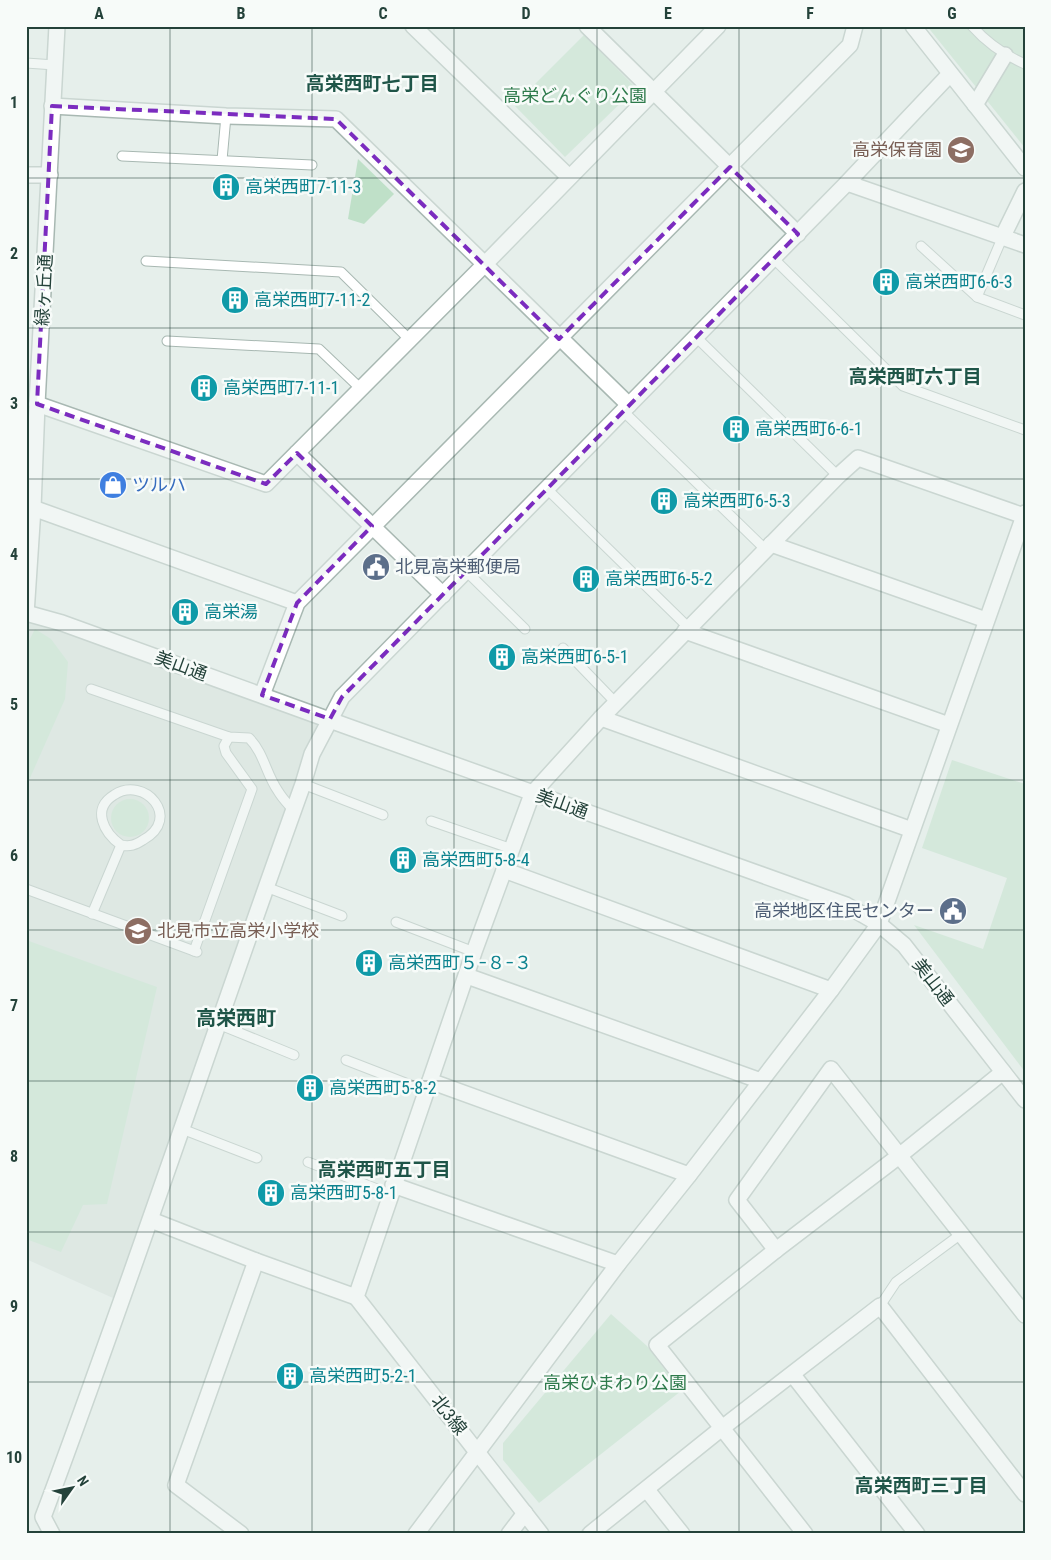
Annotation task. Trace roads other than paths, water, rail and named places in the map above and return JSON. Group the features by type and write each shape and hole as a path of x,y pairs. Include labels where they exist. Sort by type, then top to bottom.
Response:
{"street":[{"name":"緑ヶ丘通","path":"26,613 33,508 30,480 37,404 33,383 50,175 57,26"},
{"path":"414,26 570,177"},
{"path":"587,26 798,234"},
{"path":"37,404 266,484 718,26"},
{"path":"262,695 297,604 372,526 850,45 855,26"},
{"path":"914,26 1025,168"},
{"path":"975,105 1005,55"},
{"path":"52,1534 43,1517 151,1220 312,754 342,697 798,234 950,74"},
{"path":"52,106 336,120 485,264 626,408"},
{"path":"26,174 50,175"},
{"path":"847,183 1025,245"},
{"path":"1003,236 1025,191"},
{"path":"297,453 443,595"},
{"path":"151,1220 356,1297 474,952 532,794 601,718 838,476 858,458 1024,515 879,924 831,990 689,1175 618,1264 416,1534"},
{"path":"33,508 297,604"},
{"path":"768,547 986,620"},
{"name":"美山通","path":"26,613 62,623 532,794 846,905 879,924 904,945 1025,1100"},
{"path":"687,630 949,725"},
{"path":"601,718 912,830"},
{"path":"504,870 831,990"},
{"path":"467,976 761,1081"},
{"path":"776,1250 737,1200 831,1069 1025,1315"},
{"path":"805,1534 657,1345 776,1250 900,1156 1003,1072"},
{"path":"428,1086 689,1175"},
{"path":"392,1189 618,1264"},
{"path":"241,1534 176,1486 256,1261"},
{"name":"北3線","path":"356,1297 541,1534"},
{"path":"590,1534 722,1428 880,1306 1025,1494"},
{"path":"793,1375 917,1534"},
{"path":"647,1490 682,1534"},
{"path":"509,1534 525,1513"}],"lane":[{"path":"972,26 981,36 1005,55 1025,64"},
{"path":"26,63 54,65"},
{"path":"222,160 226,116"},
{"path":"122,156 312,165"},
{"path":"977,297 1003,236"},
{"path":"921,246 977,297 1025,315"},
{"path":"773,258 903,386 1025,430"},
{"path":"146,261 341,272 410,340"},
{"path":"696,337 838,476"},
{"path":"167,341 319,349 361,389"},
{"path":"626,408 768,547"},
{"path":"547,489 687,630"},
{"path":"466,571 525,629"},
{"path":"563,648 616,703"},
{"path":"91,689 229,737 249,738 256,745 264,759 277,790 293,810"},
{"path":"26,890 195,952 252,789 226,754 224,746 229,737"},
{"path":"303,784 383,816"},
{"path":"134,789 154,800 160,811 160,821 156,832 147,838 128,846 121,845 107,834 102,824 101,815 104,805 111,796 120,791 134,789"},
{"path":"431,821 512,849"},
{"path":"92,914 121,845"},
{"path":"266,887 342,916"},
{"path":"396,922 474,952"},
{"path":"218,1024 294,1055"},
{"path":"346,1060 428,1086"},
{"path":"182,1129 257,1158"},
{"path":"308,1162 392,1189"},
{"path":"880,1306 896,1282 961,1234"}],"place":[{"name":"高栄保育園","path":"961,150"},
{"name":"高栄西町7-11-3","path":"226,187"},
{"name":"高栄西町6-6-3","path":"886,282"},
{"name":"高栄西町7-11-2","path":"235,300"},
{"name":"高栄西町7-11-1","path":"204,388"},
{"name":"高栄西町6-6-1","path":"736,429"},
{"name":"ツルハ","path":"113,485"},
{"name":"高栄西町6-5-3","path":"664,501"},
{"name":"北見高栄郵便局","path":"376,567"},
{"name":"高栄西町6-5-2","path":"586,579"},
{"name":"高栄湯","path":"185,612"},
{"name":"高栄西町6-5-1","path":"502,657"},
{"name":"高栄西町5-8-4","path":"403,860"},
{"name":"高栄地区住民センター","path":"953,911"},
{"name":"北見市立高栄小学校","path":"138,931"},
{"name":"高栄西町５−８−３","path":"369,963"},
{"name":"高栄西町5-8-2","path":"310,1088"},
{"name":"高栄西町5-8-1","path":"271,1193"},
{"name":"高栄西町5-2-1","path":"290,1376"}],"district":[{"name":"高栄西町七丁目","path":"372,83"},
{"name":"高栄西町六丁目","path":"915,376"},
{"name":"高栄西町","path":"236,1018"},
{"name":"高栄西町五丁目","path":"384,1169"},
{"name":"高栄西町三丁目","path":"921,1485"}],"park label":[{"name":"高栄どんぐり公園","path":"575,96"},
{"name":"高栄ひまわり公園","path":"615,1383"}]}
